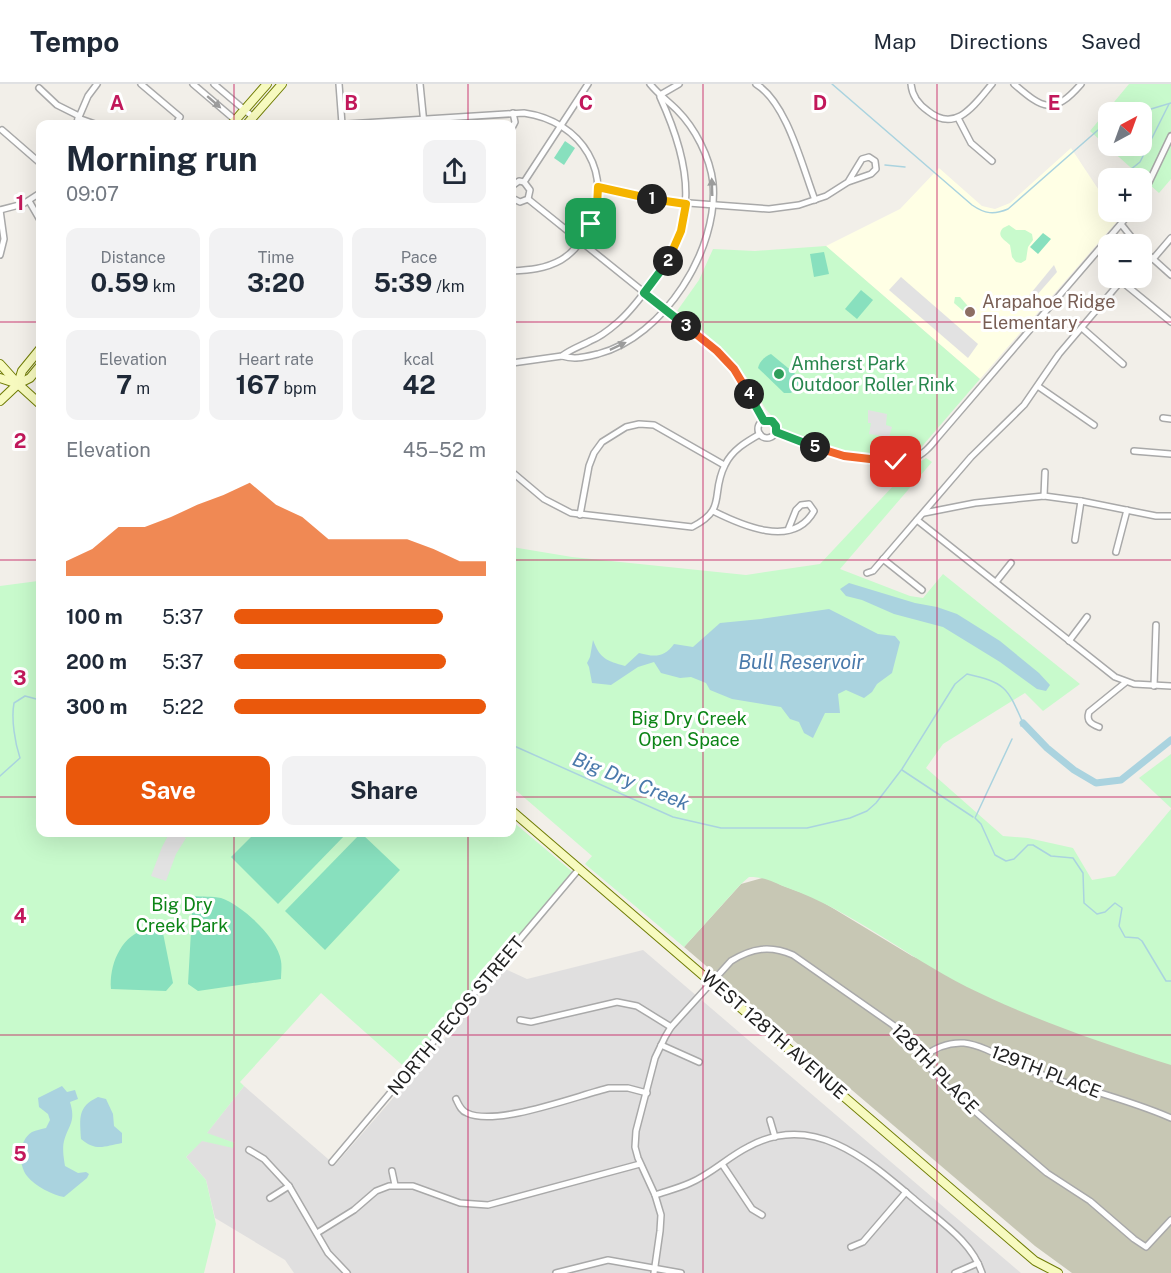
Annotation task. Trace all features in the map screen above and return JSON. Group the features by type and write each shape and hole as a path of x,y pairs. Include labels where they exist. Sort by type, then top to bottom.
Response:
{"main road":[{"path":"238,120 267,84"},
{"path":"250,120 282,84"},
{"path":"18,384 22,371 36,354"},
{"path":"0,364 36,400"},
{"path":"0,402 18,384 30,378 36,371"},
{"path":"0,378 18,384"},
{"name":"WEST 128TH AVENUE","path":"516,814 1035,1261 1045,1273"},
{"name":"WEST 128TH AVENUE","path":"1035,1261 1058,1273"}],"street":[{"path":"39,88 78,120 88,96 97,84"},
{"path":"141,84 180,117 178,120"},
{"path":"193,84 233,120"},
{"path":"214,84 253,117"},
{"path":"339,84 342,120"},
{"path":"420,84 423,120"},
{"path":"524,182 588,84"},
{"path":"516,362 562,356 571,359 586,357 619,346 637,336 666,309 690,275 699,257 709,224 713,184 704,151 692,128 651,84"},
{"path":"660,95 679,84"},
{"path":"756,84 772,98 781,112 815,200"},
{"path":"911,84 915,98 924,108 940,118 958,118 968,112 992,84"},
{"path":"1014,84 1034,100 1046,105 1054,105 1066,100 1081,84"},
{"path":"562,356 600,336 617,323 644,293 671,254 681,231 686,204 683,161 677,136 660,95"},
{"path":"513,113 515,120"},
{"path":"434,120 513,113 537,115 562,125 580,141 590,156 599,197 594,216 581,240 574,250 559,261 536,269 516,271"},
{"path":"958,118 971,143 992,161"},
{"path":"2,130 36,160"},
{"path":"1152,176 1171,136"},
{"path":"598,187 662,201 769,209 793,206 826,196 848,182 873,173 877,167 875,161 869,157 862,159 848,182"},
{"path":"516,183 524,182 530,190 528,199"},
{"path":"0,255 4,239 0,210 30,201 36,196"},
{"path":"516,200 520,202 528,199"},
{"path":"528,199 717,351 734,369 764,421"},
{"path":"30,201 36,212"},
{"path":"776,432 844,456 896,462 921,455 1121,224 1129,234"},
{"path":"1171,237 1152,259 1171,275"},
{"path":"867,573 873,571 971,457 1011,419 1039,387 1059,354 1121,281 1171,322"},
{"path":"1082,328 1123,364"},
{"path":"1039,387 1094,425"},
{"path":"1163,418 1171,419"},
{"path":"764,421 772,421 776,426 776,432 770,438 764,438 760,434 758,426 764,421"},
{"path":"580,515 589,466 594,453 602,442 626,427 639,424 654,425 724,465"},
{"path":"516,475 563,510 580,515 692,527 707,519 713,511 724,465 733,452 760,434"},
{"path":"1134,451 1171,454"},
{"path":"1044,496 1045,472"},
{"path":"923,513 975,502 1044,496 1156,516 1171,516"},
{"path":"1075,540 1081,501"},
{"path":"713,511 739,524 768,532 788,530 810,518 814,511 810,504 801,504 788,530"},
{"path":"1116,552 1127,510"},
{"path":"917,520 1110,673 1126,682 1171,686"},
{"path":"883,560 922,590"},
{"path":"996,582 1011,563"},
{"path":"1069,640 1087,617"},
{"path":"1154,686 1156,625"},
{"path":"1099,727 1090,722 1089,712 1126,682"},
{"name":"NORTH PECOS STREET","path":"332,1161 579,869"},
{"name":"128TH PLACE","path":"654,1270 661,1223 655,1195 640,1164 635,1142 656,1058 671,1027 731,961 761,948 782,950 799,958 879,1013 893,1025 945,1085 1047,1173 1090,1201 1134,1239 1146,1246 1171,1220"},
{"path":"520,1020 531,1022 617,1002 637,1006 671,1027"},
{"name":"129TH PLACE","path":"922,1058 940,1046 953,1043 979,1046 1033,1071 1171,1118"},
{"path":"661,1045 699,1062"},
{"path":"456,1099 466,1113 492,1118 609,1088 628,1088 647,1093"},
{"path":"770,1120 775,1137"},
{"path":"655,1195 689,1184 751,1145 775,1137 809,1136 836,1143 855,1152 906,1192 970,1248 982,1273"},
{"path":"249,1150 264,1159 289,1186 334,1262 346,1273"},
{"path":"317,1233 354,1210 376,1191 395,1185 413,1186 465,1204 488,1205 640,1164"},
{"path":"722,1164 752,1209 762,1215"},
{"path":"392,1171 395,1185"},
{"path":"270,1198 289,1186"},
{"path":"851,1247 863,1242 906,1192"},
{"path":"556,1273 609,1260 654,1270 681,1273"},
{"path":"955,1273 978,1263"}],"shaded area":[{"name":"Arapahoe Ridge Elementary","path":"1071,148 1098,189 1098,222 1116,222 1106,234 1098,234 1098,243 980,379 826,246 900,209 939,168 982,206 995,209 1010,203"},
{"path":"1054,265 1057,272 1030,303 1027,298"},
{"path":"901,277 978,344 968,358 889,290"},
{"path":"868,410 887,414 886,425 892,427 889,437 869,434 871,423 868,423"},
{"path":"167,837 186,838 176,854 166,881 151,876"},
{"path":"766,877 816,898 912,956 1171,1064 1171,1273 1072,1273 1035,1246 684,947 741,884"},
{"path":"643,950 1021,1273 294,1273 285,1260 215,1218 206,1180 186,1157 201,1141 235,1143 206,1134 244,1086 335,1165 505,969 527,979"}],"green space":[{"path":"1129,84 1171,84 1171,179 1159,193 1152,187 1152,168 1131,168 1118,156 1152,156 1152,102 1114,102"},
{"path":"1098,121 1098,138 1090,131"},
{"path":"565,141 575,148 564,165 554,158"},
{"path":"1009,225 1016,230 1025,230 1032,234 1033,240 1028,247 1026,260 1021,263 1016,262 1012,257 1010,245 1000,233"},
{"path":"1043,233 1051,239 1038,254 1030,247"},
{"path":"826,246 980,379 918,451 897,458 839,451 783,430 779,420 767,411 746,376 729,355 677,311 699,280 713,249 755,251"},
{"path":"824,252 829,274 814,277 810,254"},
{"path":"861,290 873,300 857,319 845,309"},
{"path":"955,297 960,297 973,312 971,316 954,303"},
{"name":"Amherst Park Outdoor Roller Rink","path":"771,354 799,377 799,384 791,393 784,393 758,368"},
{"name":"Big Dry Creek Open Space","path":"926,458 932,462 840,569 910,596 923,598 943,574 1080,684 1043,711 1025,693 943,744 926,768 1003,836 1028,838 1073,848 1092,880 1115,876 1171,809 1171,1065 1016,1010 944,975 857,921 812,898 765,879 749,877 684,947 585,864 592,856 516,790 516,548 572,557 746,575 820,564 909,469"},
{"name":"Big Dry Creek Park","path":"36,581 36,837 516,837 516,824 575,874 409,1071 321,993 240,1082 244,1086 207,1133 235,1143 233,1148 202,1141 186,1157 206,1180 216,1224 204,1273 0,1273 0,586"},
{"path":"1171,754 1171,808 1139,778"},
{"path":"251,837 343,837 278,904 231,857"},
{"path":"357,837 365,837 400,870 325,950 285,911"},
{"path":"193,896 221,898 239,908 258,924 278,952 281,979 198,991 188,984"},
{"path":"162,928 173,983 166,991 111,989 114,962 122,946 128,939 143,930"}],"water":[{"path":"849,583 957,614 1000,641 1050,685 1046,691 1037,689 1000,662 943,627 894,614 862,600 846,596 840,589"},
{"name":"Bull Reservoir","path":"829,609 878,634 895,636 900,642 892,673 864,698 846,690 838,694 840,713 825,713 813,738 804,733 799,722 790,719 781,707 732,699 710,690 706,683 691,677 680,678 661,673 654,662 638,667 611,685 592,683 587,663 593,640 598,651 605,658 625,666 639,653 662,654 674,644 693,647 720,623"},
{"path":"62,1086 67,1092 75,1090 78,1099 70,1102 72,1119 63,1144 65,1166 78,1173 89,1174 64,1197 44,1190 30,1180 24,1171 21,1159 22,1147 27,1136 34,1131 46,1128 50,1120 48,1114 39,1107 38,1098"},
{"path":"98,1097 106,1099 113,1114 114,1126 122,1133 122,1143 96,1147 81,1139 80,1119 83,1109"}],"waterway":[{"path":"832,84 972,205 990,213 1008,209 1098,130"},
{"path":"1152,109 1171,103"},
{"path":"1132,168 1140,162 1169,104"},
{"path":"885,165 905,167"},
{"name":"Big Dry Creek","path":"516,747 673,817 721,828 807,828 850,818 867,811 876,803 902,769 955,684 967,674 990,680 1004,688 1018,711 1023,723 1021,726"},
{"name":"Big Dry Creek","path":"0,776 20,758 14,731 14,703 25,696 36,699"},
{"path":"1023,723 1047,748 1074,770 1096,783 1121,780 1171,740"},
{"name":"Big Dry Creek","path":"1012,739 975,818 981,824 995,855 1006,861 1014,859 1028,845 1033,845 1051,856 1073,858 1083,873 1084,903 1097,914 1105,912 1115,903 1122,908 1119,926 1125,937 1138,938 1142,941 1166,981 1171,981"},
{"name":"Big Dry Creek","path":"902,770 973,817"}],"place":[{"name":"Arapahoe Ridge Elementary","path":"970,312"},
{"name":"Amherst Park Outdoor Roller Rink","path":"779,374"}],"route":[{"path":"591,224 599,197 598,187 686,204 681,231 671,254 644,293 717,351 734,369 764,421 772,421 776,426 776,432 832,453 896,462"}]}
